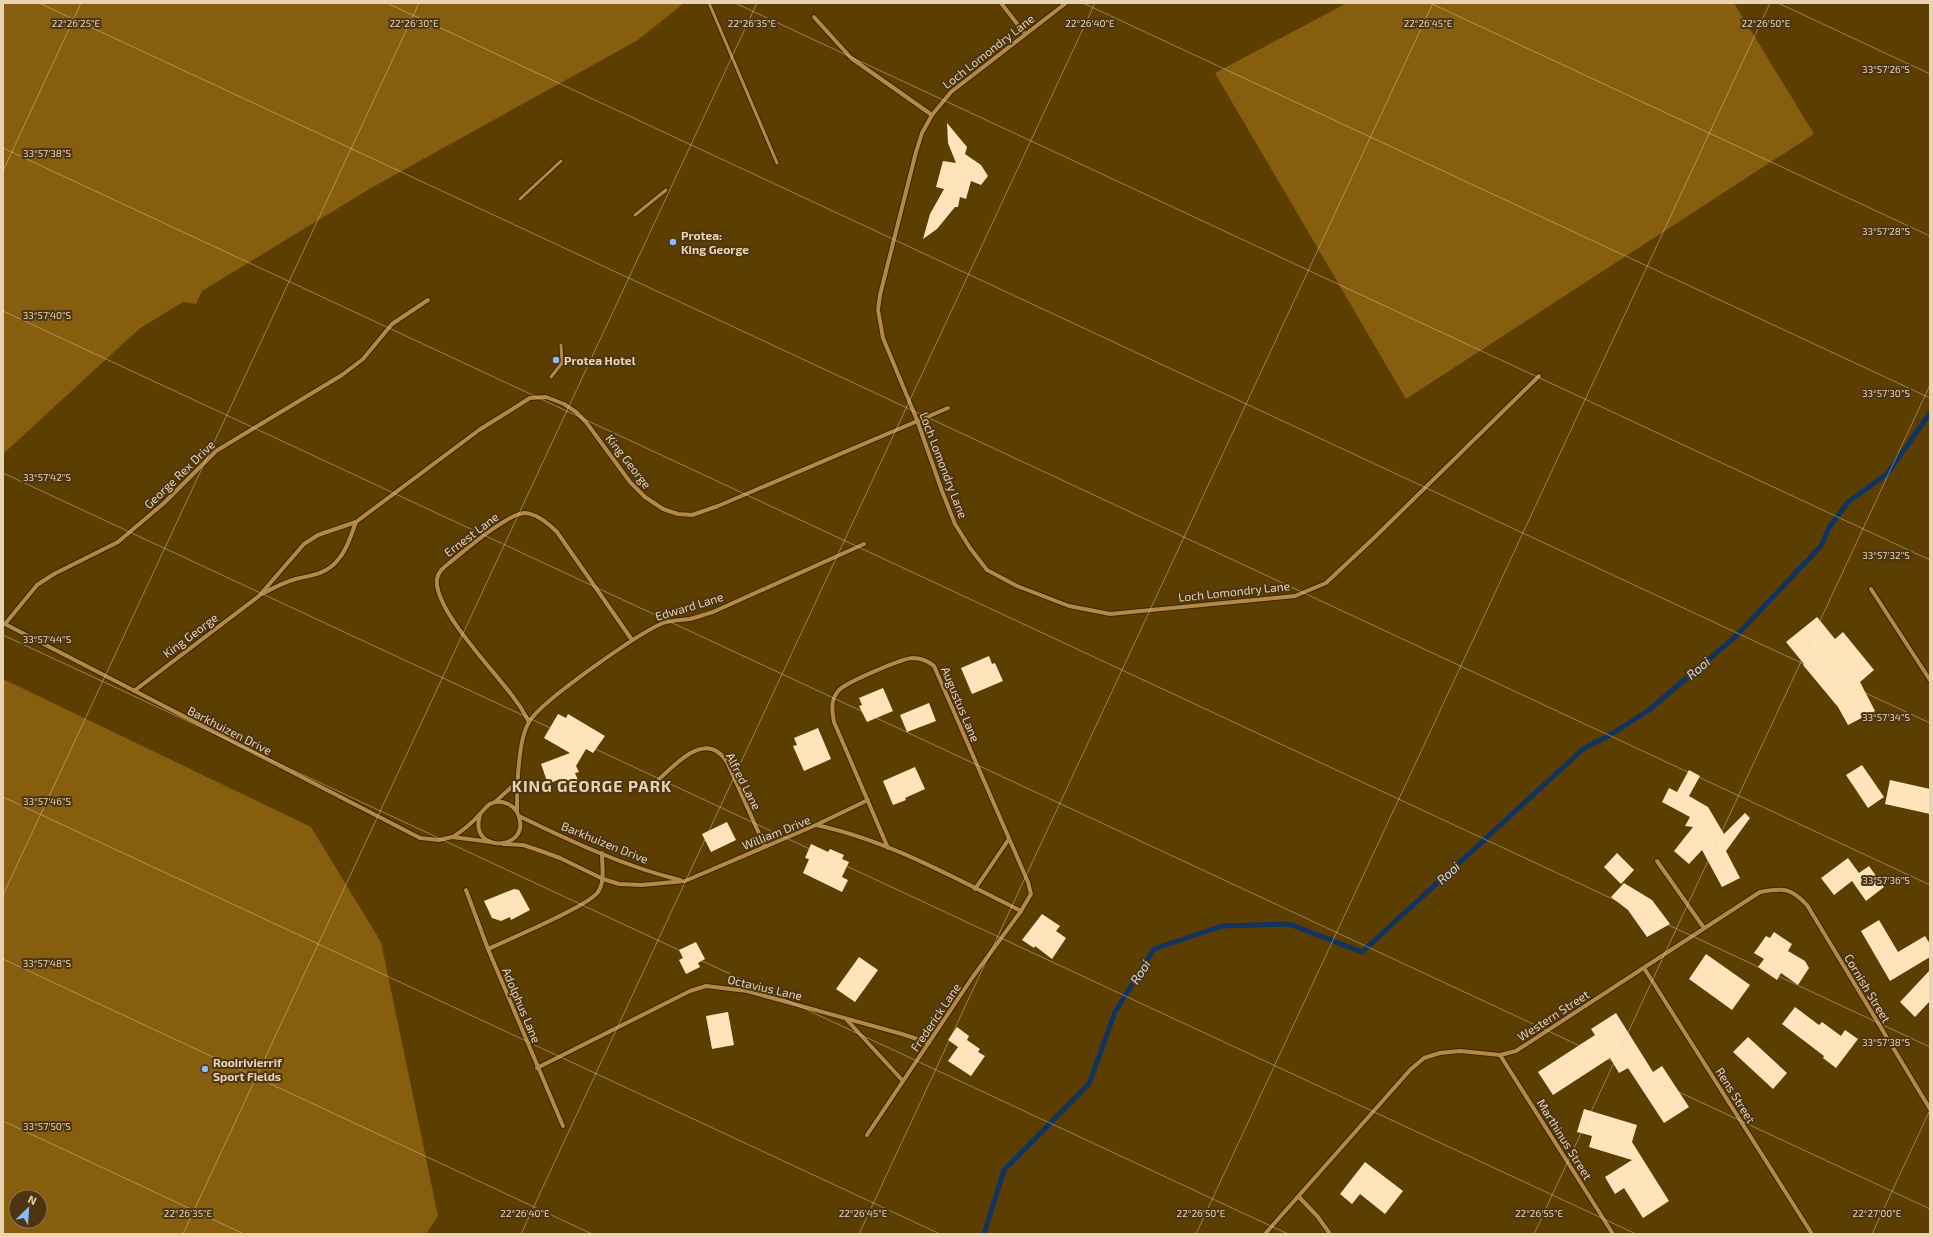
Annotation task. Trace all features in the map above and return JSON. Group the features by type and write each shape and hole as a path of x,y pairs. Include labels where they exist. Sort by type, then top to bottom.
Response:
{"street":[{"path":"1001,3 1025,34"},
{"name":"Loch Lomondry Lane","path":"1066,3 951,92 932,115 922,133 916,152 880,295 878,310 883,338 917,420 955,524 970,548 987,570 1017,586 1069,606 1110,614 1295,596 1326,583 1539,376"},
{"path":"814,17 852,58 932,115"},
{"name":"George Rex Drive","path":"4,624 37,585 54,574 118,542 164,503 216,451 342,375 363,359 392,324 428,300"},
{"name":"King George","path":"259,596 304,544 318,535 356,522 479,430 530,398 546,397 564,404 576,412 586,422 630,482 645,497 663,509 678,514 692,514 718,506 948,408"},
{"name":"Ernest Lane","path":"529,722 516,700 450,617 441,600 437,579 440,571 448,564 506,520 524,513 534,515 546,522 557,532 632,640"},
{"name":"King George","path":"134,691 259,596 279,586 326,571 338,560 356,522"},
{"name":"Edward Lane","path":"517,811 517,782 524,736 529,722 559,693 632,640 647,631 665,623 714,612 864,544"},
{"path":"1871,589 1930,680"},
{"name":"Barkhuizen Drive","path":"4,624 420,838 439,840 452,837 465,829 480,814"},
{"name":"Augustus Lane","path":"888,848 834,722 831,703 839,690 872,672 911,658 927,660 934,666 1030,890 1031,894 1021,912"},
{"name":"Alfred Lane","path":"653,785 689,753 706,748 718,752 727,762 765,847"},
{"path":"494,802 507,803 517,811 519,816 520,825 518,834 512,840 503,844 491,842 482,836 478,825 480,814 488,805 494,802 517,782"},
{"path":"816,825 868,800"},
{"name":"Barkhuizen Drive","path":"519,816 602,853 655,873 684,881"},
{"name":"William Drive","path":"503,844 523,845 573,864 602,879 628,885 684,881 816,825 833,829 888,848 1021,912"},
{"name":"Barkhuizen Drive","path":"452,837 491,842"},
{"path":"975,889 1008,839"},
{"path":"488,949 591,899 598,892 602,879 602,853"},
{"path":"1657,861 1704,928"},
{"name":"Western Street","path":"1265,1234 1410,1070 1424,1058 1440,1053 1460,1051 1500,1055 1516,1051 1530,1044 1760,892 1780,888"},
{"name":"Cornish Street","path":"1780,888 1796,894 1807,906 1930,1109"},
{"name":"Adolphus Lane","path":"466,890 488,949 537,1068 563,1126"},
{"name":"Frederick Lane","path":"867,1135 972,978 1021,912"},
{"name":"Rens Street","path":"1644,968 1812,1234"},
{"name":"Octavius Lane","path":"537,1068 690,991 706,986 747,991 929,1043"},
{"path":"845,1018 903,1081"},
{"name":"Marthinus Street","path":"1500,1055 1614,1234"},
{"path":"1299,1197 1318,1217 1330,1234"}],"lane":[{"path":"709,3 777,163"},
{"path":"520,199 561,161"},
{"path":"636,214 666,190"},
{"path":"552,377 562,363 561,345"}],"shaded area":[{"path":"3,3 684,3 638,40 371,188 202,291 196,304 183,302 139,329 3,454"},
{"path":"1347,3 1734,3 1814,134 1406,399 1215,73"},
{"name":"Rooirivierrif Sport Fields","path":"3,679 311,827 381,942 438,1216 426,1234 3,1234"}],"building":[{"path":"947,123 967,147 965,154 981,165 988,176 981,185 971,181 966,199 960,197 958,207 955,207 937,229 923,239 930,214 944,189 936,187 943,161 956,163 948,143"},
{"path":"1817,617 1835,639 1843,632 1874,670 1860,682 1875,711 1848,725 1838,707 1786,642"},
{"path":"989,656 992,664 995,663 1003,681 972,694 961,668"},
{"path":"883,688 893,711 867,722 859,706 862,705 859,698"},
{"path":"929,703 936,721 907,732 900,715"},
{"path":"558,714 566,718 568,714 605,736 593,753 586,749 576,766 579,772 575,773 580,785 565,791 560,779 548,784 541,764 570,753 544,738"},
{"path":"818,728 831,759 804,771 793,746 797,745 794,738"},
{"path":"1862,765 1884,797 1868,808 1846,775"},
{"path":"915,767 925,789 905,798 906,800 893,805 883,781"},
{"path":"1689,770 1700,776 1689,796 1708,807 1724,834 1745,813 1750,818 1726,851 1740,878 1722,887 1702,850 1689,864 1674,851 1693,827 1685,826 1690,817 1662,802 1669,788 1677,792"},
{"path":"1890,780 1930,789 1930,814 1885,804"},
{"path":"727,822 736,840 711,852 702,834"},
{"path":"811,844 828,852 830,849 844,855 842,859 849,862 842,877 848,880 842,892 803,873 809,859 805,858"},
{"path":"1617,853 1634,870 1621,884 1604,867"},
{"path":"1848,858 1859,873 1869,866 1884,887 1866,901 1852,881 1834,895 1821,878"},
{"path":"1624,883 1652,900 1670,924 1647,937 1628,910 1611,897"},
{"path":"514,889 519,890 530,910 511,920 510,917 501,921 492,918 484,901"},
{"path":"1042,914 1060,926 1056,931 1066,938 1052,959 1035,946 1034,948 1022,940"},
{"path":"1879,920 1898,952 1925,936 1930,944 1930,957 1890,981 1861,931"},
{"path":"1774,932 1792,944 1788,951 1805,961 1809,968 1798,985 1781,973 1777,980 1758,967 1764,959 1754,953 1766,936 1770,938"},
{"path":"696,942 705,959 698,963 700,967 686,974 679,960 683,958 679,950"},
{"path":"1706,954 1750,985 1732,1010 1689,979"},
{"path":"859,957 878,970 855,1002 836,989"},
{"path":"1930,970 1930,1001 1915,1017 1900,1002"},
{"path":"1795,1007 1819,1025 1822,1022 1841,1036 1845,1030 1858,1039 1836,1068 1823,1058 1824,1056 1782,1024"},
{"path":"728,1012 734,1045 712,1049 706,1016"},
{"path":"1616,1013 1653,1072 1662,1066 1689,1107 1664,1123 1628,1068 1619,1073 1610,1058 1553,1095 1538,1072 1595,1035 1591,1029"},
{"path":"957,1027 969,1036 967,1040 980,1049 978,1052 985,1056 971,1076 948,1061 958,1047 948,1040"},
{"path":"1748,1037 1787,1073 1773,1089 1733,1052"},
{"path":"1584,1109 1637,1125 1632,1142 1669,1201 1643,1218 1624,1188 1615,1194 1605,1177 1632,1160 1589,1147 1592,1136 1577,1132"},
{"path":"1365,1162 1403,1191 1385,1214 1360,1194 1352,1204 1340,1194"}],"waterway":[{"name":"Rooi","path":"984,1234 1004,1170 1089,1084 1115,1012 1154,949 1222,926 1289,924 1362,952 1583,749 1610,735 1649,710 1735,637 1821,546 1829,528 1848,502 1887,474 1930,413"}],"place":[{"name":"Protea: King George","path":"673,242"},
{"name":"Protea Hotel","path":"556,360"},
{"name":"Rooirivierrif Sport Fields","path":"205,1069"}],"district":[{"name":"KING GEORGE PARK","path":"592,785"}]}
